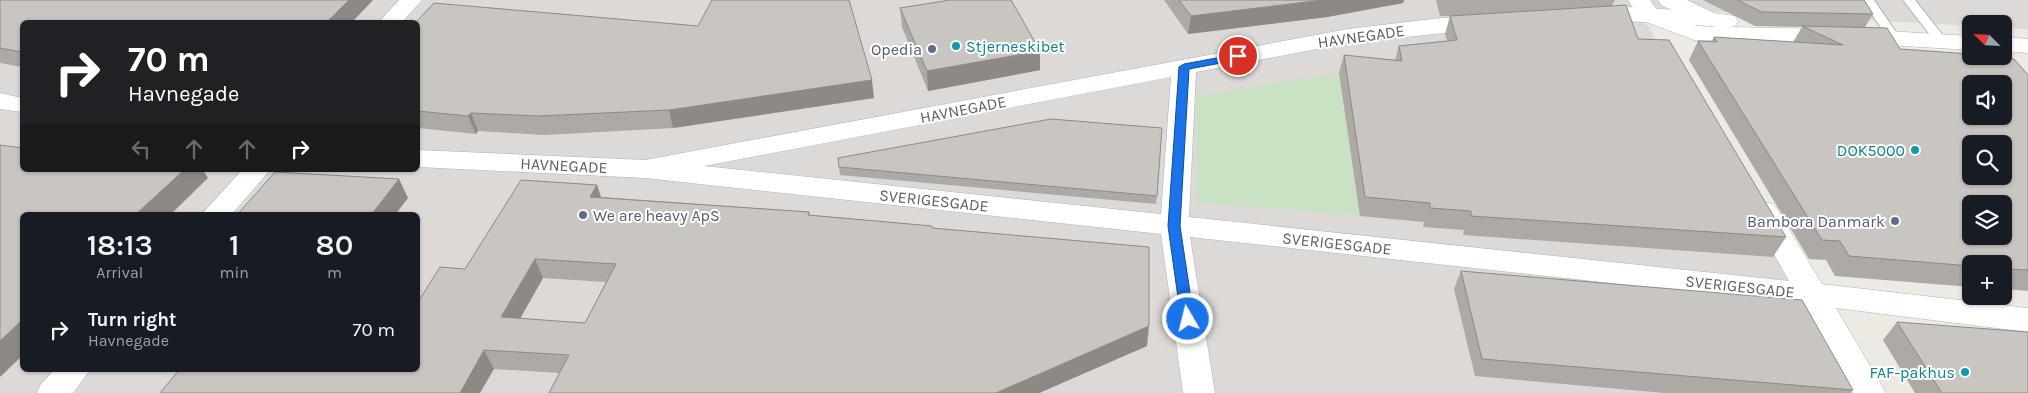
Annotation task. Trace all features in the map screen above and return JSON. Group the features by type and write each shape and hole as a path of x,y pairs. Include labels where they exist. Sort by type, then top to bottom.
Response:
{"street":[{"path":"392,20 411,0"},
{"path":"1660,20 1702,26"},
{"path":"1573,22 1660,20 1702,26 1962,42"},
{"name":"HAVNEGADE","path":"420,159 645,169 1348,36 1441,25 1507,22"},
{"path":"2012,51 2028,46"},
{"path":"1184,67 1174,226 1199,393"},
{"path":"0,100 20,105"},
{"name":"SVERIGESGADE","path":"645,169 1812,294 2028,320"},
{"path":"219,212 255,172"},
{"path":"1749,186 1870,393"},
{"path":"53,393 72,372"}],"lane":[{"path":"1868,0 1894,38"},
{"path":"1908,0 1941,41"}],"shaded area":[{"path":"0,0 2028,0 2028,29 2012,28 2012,15 1962,15 1962,25 1637,7 1859,393 0,393"}],"green space":[{"path":"1339,73 1360,216 1196,202 1197,96"}],"building":[{"path":"0,0 349,0 329,20 20,20 20,52 0,48"},
{"path":"712,0 849,0 872,80 669,110 538,116 471,113 468,116 420,111 420,20 418,20 434,3 698,26"},
{"path":"950,0 1011,0 1040,51 927,71 900,8"},
{"path":"1179,0 1323,0 1191,16"},
{"path":"1737,0 1864,0 1873,14 1762,12"},
{"path":"1626,5 1638,39 1669,40 1786,237 1471,216 1471,211 1430,208 1430,203 1365,197 1344,55 1402,61 1399,46 1457,40 1450,16"},
{"path":"1802,26 1887,28 1900,49 1962,53 1962,65 2012,65 2012,59 2014,59 2028,75 2028,270 2012,269 2012,255 1962,255 1962,265 1849,256 1840,241 1822,240 1698,41 1717,42 1714,37 1843,45"},
{"path":"1051,119 1162,128 1157,196 839,167 838,158"},
{"path":"0,145 20,148 20,172 182,172 138,212 20,212 20,322 0,341"},
{"path":"275,172 399,179 373,212 240,212"},
{"path":"521,180 597,185 590,197 809,212 808,215 932,226 932,228 1149,247 1149,326 996,393 549,393 569,355 484,350 460,393 160,393 177,372 420,372 420,299 440,267 465,269","holes":["535,259 616,264 585,323 501,317"]},
{"path":"1461,271 1802,300 1853,390 1482,359"},
{"name":"FAF-pakhus","path":"1897,322 2028,332 2028,393 1942,393"}],"place":[{"name":"Stjerneskibet","path":"956,46"},
{"name":"Opedia","path":"932,49"},
{"name":"DOK5000","path":"1915,150"},
{"name":"We are heavy ApS","path":"583,215"},
{"name":"Bambora Danmark","path":"1895,221"},
{"name":"FAF-pakhus","path":"1965,372"}],"route":[{"path":"1188,319 1174,226 1184,67 1238,56"}]}
